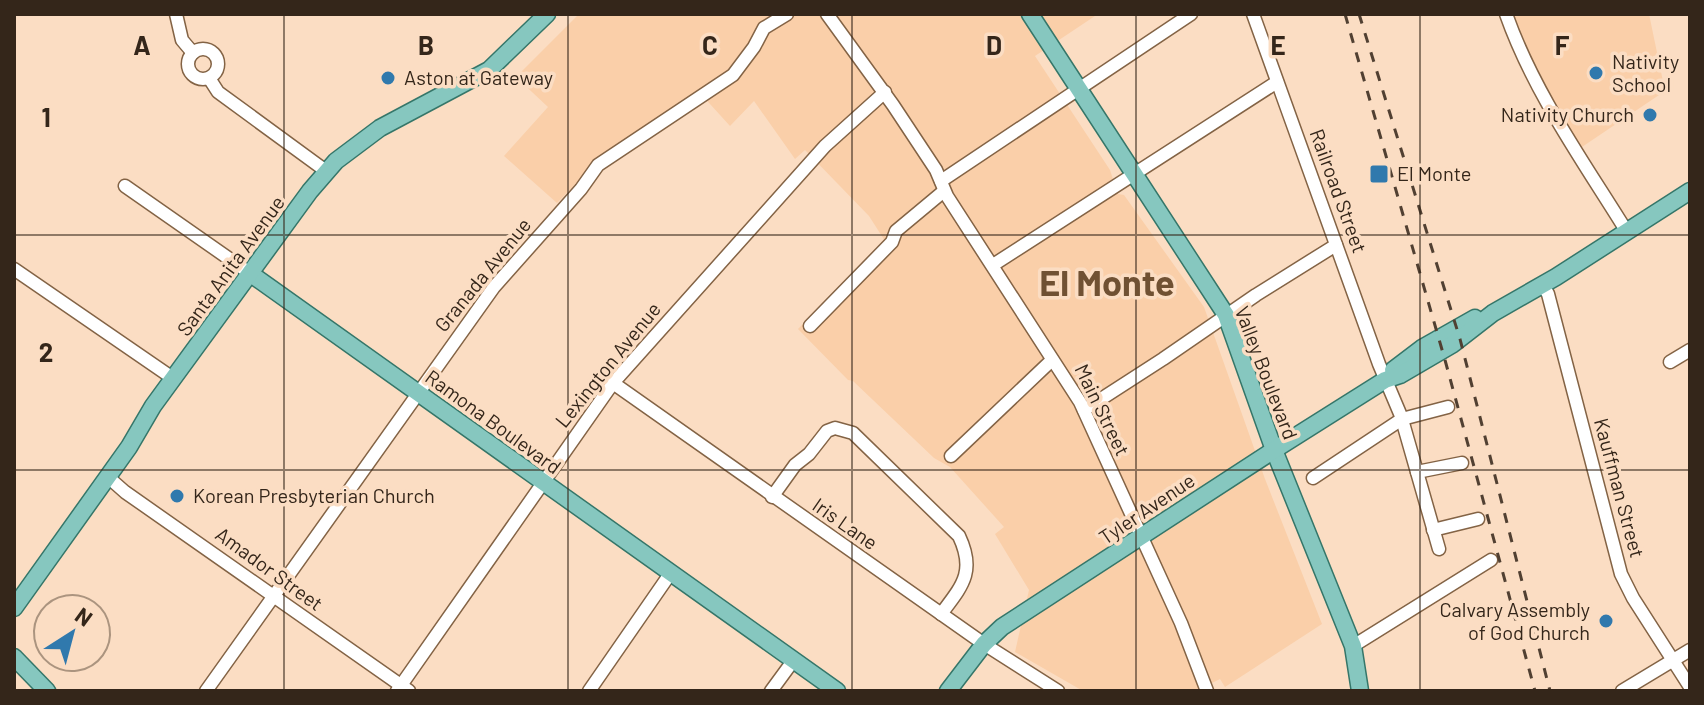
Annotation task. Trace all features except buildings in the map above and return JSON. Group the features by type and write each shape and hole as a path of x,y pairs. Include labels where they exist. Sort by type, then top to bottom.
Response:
{"main road":[{"name":"Santa Anita Avenue","path":"14,608 108,477 153,406 326,171 364,138 489,70 547,14"},
{"name":"Valley Boulevard","path":"1030,14 1226,315 1274,450 1353,646 1360,691"},
{"name":"Tyler Avenue","path":"948,691 984,644 1002,627 1274,450 1385,380 1400,375 1453,344 1493,313 1543,285 1690,191"},
{"name":"Ramona Boulevard","path":"251,274 837,691"},
{"path":"14,657 47,691"}],"street":[{"path":"176,14 182,40 193,53"},
{"name":"Granada Avenue","path":"206,691 494,287 581,189 598,165 733,75 764,28 787,14"},
{"name":"Main Street","path":"827,14 885,92 1084,410 1191,647 1203,688"},
{"path":"810,326 892,242 896,231 943,186 1078,88 1191,14"},
{"name":"Railroad Street","path":"1253,14 1385,380 1402,419 1439,549"},
{"path":"1506,14 1520,52 1544,99 1627,232"},
{"path":"206,50 217,59 216,72 209,78 195,77 189,70 188,61 193,53 206,50"},
{"path":"209,78 218,92 326,171"},
{"path":"993,265 1277,82"},
{"name":"Lexington Avenue","path":"402,689 613,383 825,146 885,92"},
{"name":"Ramona Boulevard","path":"125,186 251,274"},
{"path":"1084,410 1336,245"},
{"path":"14,269 174,379"},
{"name":"Kauffman Street","path":"1543,285 1621,574 1690,687"},
{"path":"1670,362 1690,350"},
{"path":"951,456 1052,360"},
{"name":"Iris Lane","path":"613,383 984,644 1058,691"},
{"path":"1313,478 1402,419 1448,407"},
{"path":"772,497 795,465 809,454 827,431 835,428 853,433 959,536 966,550 967,574 963,585 941,614"},
{"path":"1417,472 1462,463"},
{"name":"Amador Street","path":"108,477 402,689"},
{"path":"1433,530 1478,519"},
{"path":"1353,646 1491,560"},
{"path":"589,691 670,574"},
{"path":"1622,691 1690,650"},
{"path":"771,691 793,661"}],"shaded area":[{"path":"579,14 1098,14 1035,56 1110,170 1118,194 1124,195 1204,307 1265,479 1322,624 1225,687 1220,679 1196,691 1083,691 1015,652 1029,590 995,534 1004,527 950,467 934,458 853,381 848,380 798,329 885,241 869,216 805,150 795,159 754,101 730,126 700,93 600,158 557,203 504,156 548,107 516,77"},
{"name":"Nativity School","path":"1506,14 1649,14 1665,91 1576,151"}],"railway":[{"path":"1345,14 1445,360 1535,691"},
{"path":"1359,14 1460,339 1550,691"}],"place":[{"name":"Nativity School","path":"1596,73"},
{"name":"Aston at Gateway","path":"388,78"},
{"name":"Nativity Church","path":"1650,115"},
{"name":"El Monte","path":"1379,174"},
{"name":"Korean Presbyterian Church","path":"177,496"},
{"name":"Calvary Assembly of God Church","path":"1606,621"}],"district":[{"name":"El Monte","path":"1107,283"}]}
